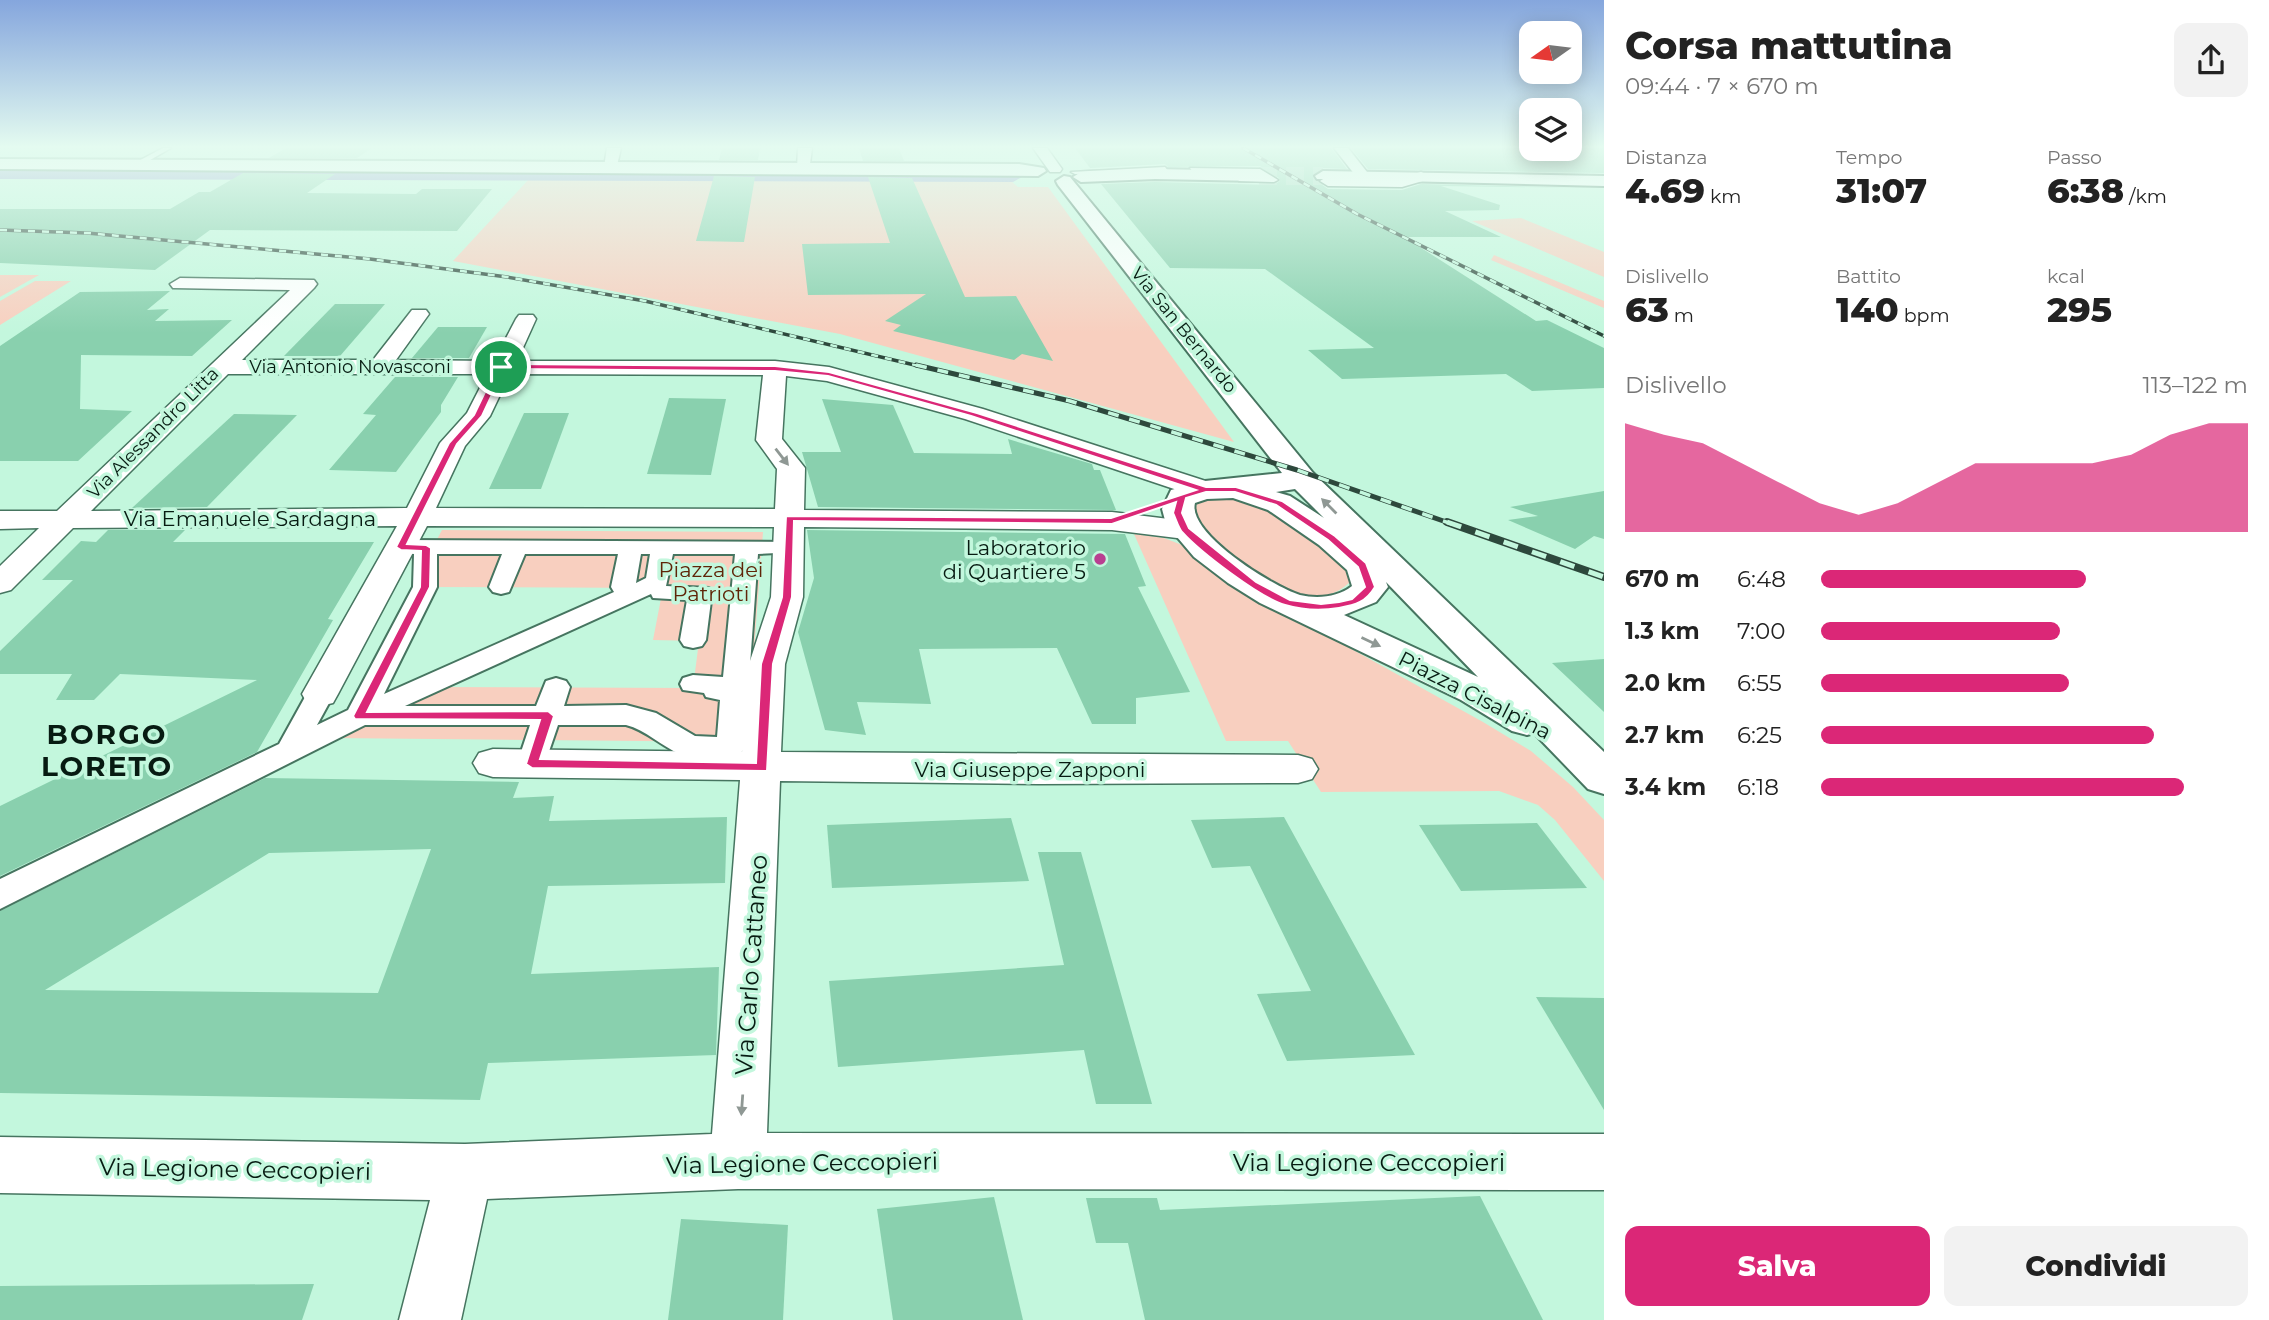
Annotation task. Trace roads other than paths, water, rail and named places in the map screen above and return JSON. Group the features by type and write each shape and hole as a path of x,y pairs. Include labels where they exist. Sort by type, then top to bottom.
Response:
{"main road":[{"name":"Via San Bernardo","path":"1096,210 1302,479 1604,778"},
{"path":"1185,530 1177,513 1207,492 1302,479"},
{"name":"Piazza Cisalpina","path":"1207,492 1279,503 1331,538 1568,744"},
{"name":"Piazza Cisalpina","path":"1185,530 1252,584 1475,691 1568,744"},
{"name":"Piazza Cisalpina","path":"1287,602 1321,607 1355,602 1364,596 1370,587 1363,565"}],"street":[{"name":"Via Alessandro Litta","path":"0,583 307,284 180,285"},
{"path":"380,367 419,314"},
{"path":"289,751 415,537 453,443 478,416 526,319"},
{"name":"Via Antonio Novasconi","path":"219,367 775,368 829,374 974,414 1207,492"},
{"path":"762,768 767,664 787,597 791,468 769,440 775,368"},
{"path":"1112,521 1207,492"},
{"path":"415,537 706,518 789,533 1112,521 1185,530"},
{"path":"701,548 706,518"},
{"name":"Via Emanuele Sardagna","path":"0,520 66,520 415,537"},
{"path":"415,537 516,548 747,548 789,533"},
{"path":"359,716 425,587 415,537"},
{"path":"501,587 516,548"},
{"path":"623,587 632,548"},
{"path":"0,895 359,716 657,582 663,548"},
{"path":"359,716 626,715 646,720 689,746 730,748 747,548"},
{"path":"662,593 700,593 693,640"},
{"path":"693,684 716,684 716,691 734,692"},
{"path":"532,764 556,687"},
{"name":"Via Giuseppe Zapponi","path":"493,763 1024,770 1298,769"},
{"name":"Via Carlo Cattaneo","path":"738,1161 762,768"},
{"name":"Via Legione Ceccopieri","path":"0,1165 465,1172 738,1161 1604,1162"},
{"path":"430,1320 465,1172"}],"railway":[{"path":"1349,210 1604,336"},
{"path":"0,230 87,233 370,259 507,277 645,301 923,367"},
{"path":"916,365 1070,401 1297,470 1452,524"},
{"path":"1447,522 1604,577"}],"place":[{"name":"Laboratorio di Quartiere 5","path":"1100,559"}],"district":[{"name":"BORGO LORETO","path":"107,750"}],"park label":[{"name":"Piazza dei Patrioti","path":"711,581"}]}
